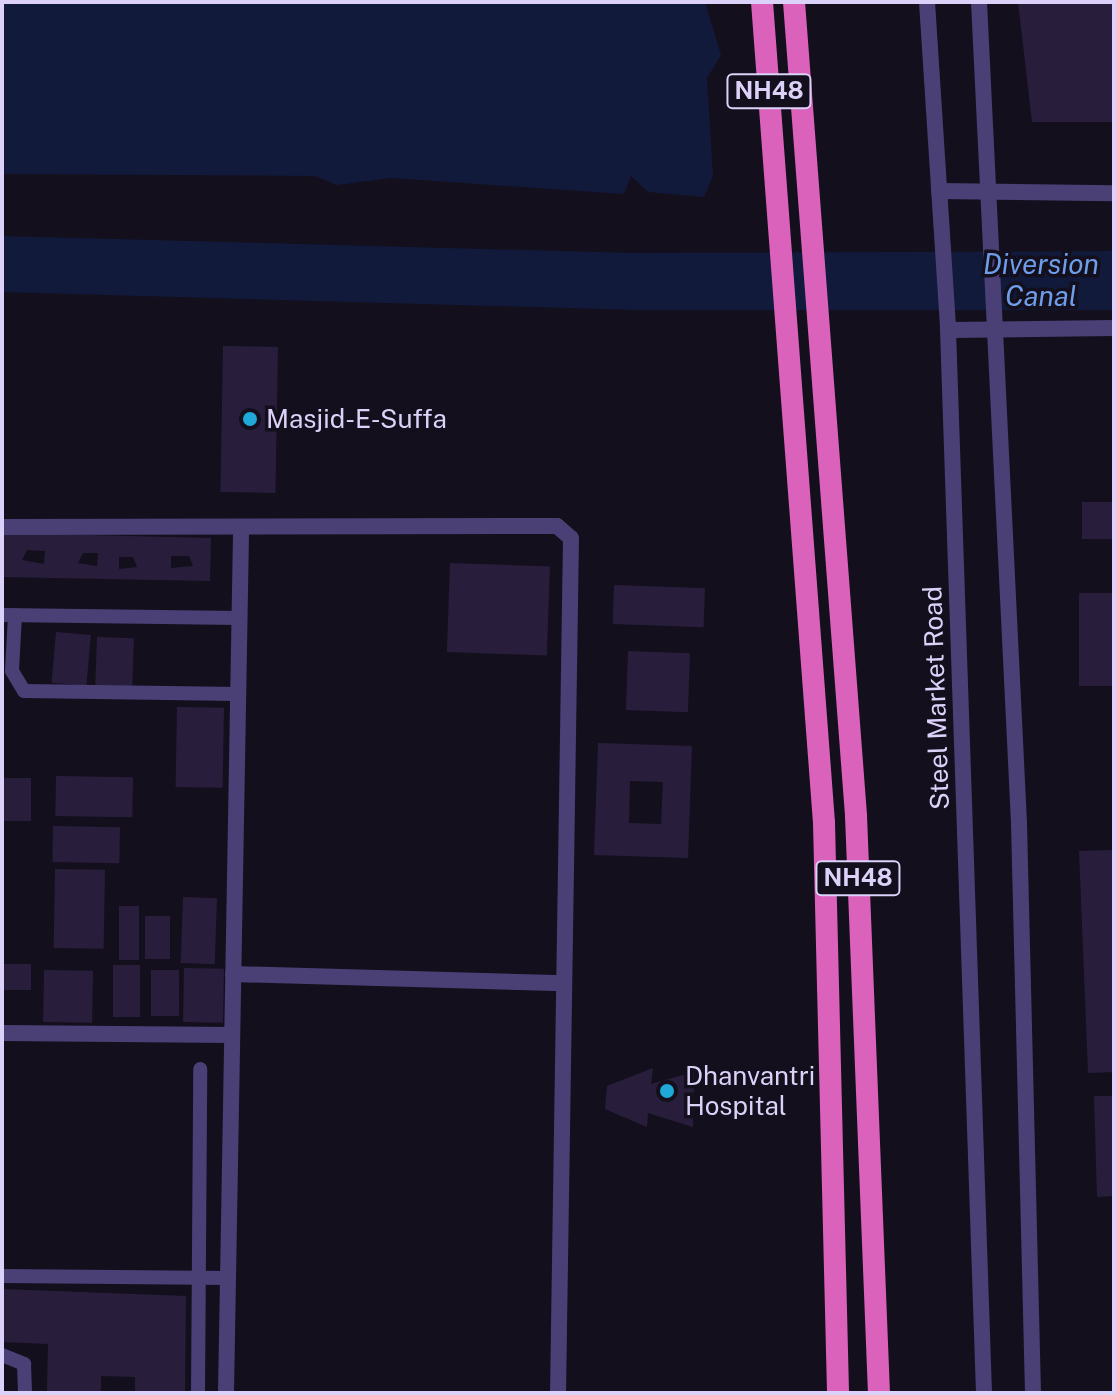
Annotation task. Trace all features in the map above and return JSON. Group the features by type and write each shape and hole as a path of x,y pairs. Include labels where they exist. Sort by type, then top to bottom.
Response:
{"highway":[{"name":"NH48","path":"762,2 824,823 838,1393"},
{"name":"NH48","path":"794,2 856,816 881,1386"}],"street":[{"name":"Steel Market Road","path":"927,2 948,330 984,1393"},
{"path":"979,2 999,329 1033,1393"},
{"path":"939,191 1114,193"},
{"path":"948,330 1114,328"},
{"path":"2,527 241,532 557,526 571,538 558,1393"},
{"path":"226,1393 241,532"},
{"path":"233,974 564,983"},
{"path":"2,1033 232,1035"},
{"path":"832,1393 837,1364"}],"lane":[{"path":"238,694 24,691 12,671 8,615 240,618"},
{"path":"198,1393 200,1069"},
{"path":"2,1276 228,1278"},
{"path":"2,1355 24,1364 25,1393"}],"water":[{"path":"2,2 705,2 721,55 707,78 713,176 704,197 648,192 631,176 624,194 391,178 337,185 315,176 2,174"},
{"name":"Diversion Canal","path":"2,236 634,253 1114,251 1114,310 636,310 2,292"}],"building":[{"path":"1018,2 1114,2 1114,122 1032,122"},
{"name":"Masjid-E-Suffa","path":"223,346 278,347 275,493 220,492"},
{"path":"1082,502 1114,502 1114,539 1082,539"},
{"path":"2,533 211,538 210,581 2,577","holes":["27,550 45,551 44,564 22,560","83,553 98,553 97,566 78,563","171,556 189,556 193,566 171,568","119,557 133,557 137,567 119,569"]},
{"path":"450,563 550,566 547,655 447,652"},
{"path":"614,585 705,588 704,627 613,624"},
{"path":"1079,593 1114,593 1114,686 1079,686"},
{"path":"56,632 91,635 86,686 52,683"},
{"path":"97,637 134,638 132,690 95,689"},
{"path":"628,651 690,653 688,712 626,710"},
{"path":"177,707 224,708 223,788 176,787"},
{"path":"598,743 692,746 688,858 594,855","holes":["630,781 663,782 661,824 629,823"]},
{"path":"56,776 133,777 132,817 55,816"},
{"path":"2,778 31,778 31,821 2,821"},
{"path":"53,826 120,827 119,863 52,862"},
{"path":"1114,850 1114,1072 1088,1073 1079,851"},
{"path":"55,869 105,870 104,949 54,948"},
{"path":"183,897 217,898 215,964 181,963"},
{"path":"119,906 139,906 139,960 119,960"},
{"path":"145,916 170,916 170,959 145,959"},
{"path":"2,964 31,964 31,990 2,990"},
{"path":"113,965 140,965 140,1017 113,1017"},
{"path":"184,968 224,969 223,1023 183,1022"},
{"path":"44,970 93,971 92,1023 43,1022"},
{"path":"151,970 179,970 179,1016 151,1016"},
{"path":"653,1068 651,1084 694,1072 693,1127 648,1113 647,1127 605,1109 607,1086"},
{"path":"1094,1096 1114,1096 1114,1196 1097,1197"},
{"path":"2,1289 186,1296 185,1393 135,1393 135,1377 101,1376 101,1393 47,1393 48,1344 2,1342"}],"place":[{"name":"Masjid-E-Suffa","path":"250,419"},
{"name":"Dhanvantri Hospital","path":"667,1091"}]}
